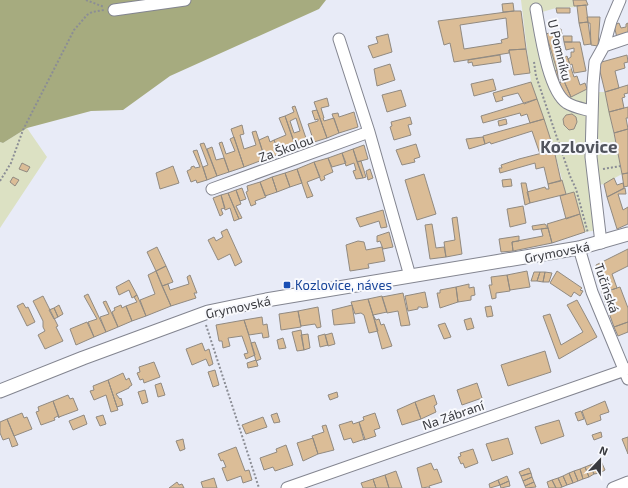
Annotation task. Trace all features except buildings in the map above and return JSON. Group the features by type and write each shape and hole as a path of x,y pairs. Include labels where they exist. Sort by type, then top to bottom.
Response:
{"main road":[{"name":"Grymovská","path":"0,391 83,358 203,314 266,300 579,248 601,243 628,234"}],"street":[{"path":"114,10 185,0"},
{"path":"601,243 591,173 591,111 595,62 604,46 610,21 620,0"},
{"name":"U Pomníku","path":"536,9 549,70 556,91 567,103 591,111"},
{"path":"604,46 628,38"},
{"path":"339,39 369,132 410,276"},
{"name":"Za Školou","path":"212,189 369,132"},
{"name":"Tučínská","path":"579,248 592,292 626,373"},
{"name":"Na Zábraní","path":"287,488 626,373"},
{"path":"613,488 628,482"}],"path":[{"path":"86,0 114,10"},
{"path":"0,181 11,163 26,124 74,30 82,20 92,12 114,10"},
{"path":"534,61 536,76 570,176 576,189 588,234"},
{"path":"598,170 621,166"},
{"path":"203,314 259,488"}],"green space":[{"path":"0,0 326,0 319,9 170,76 123,110 91,111 27,128 3,143 0,142"},
{"path":"521,0 575,0 577,7 556,8 542,12 546,34 557,70 553,72 558,86 571,97 587,89 597,92 605,92 622,174 604,184 593,186 599,230 585,232 574,192 566,194 554,150 531,82"},
{"path":"27,128 47,157 0,228 0,142 3,143"}],"place":[{"name":"Kozlovice, náves","path":"287,285"}],"district":[{"name":"Kozlovice","path":"579,147"}]}
